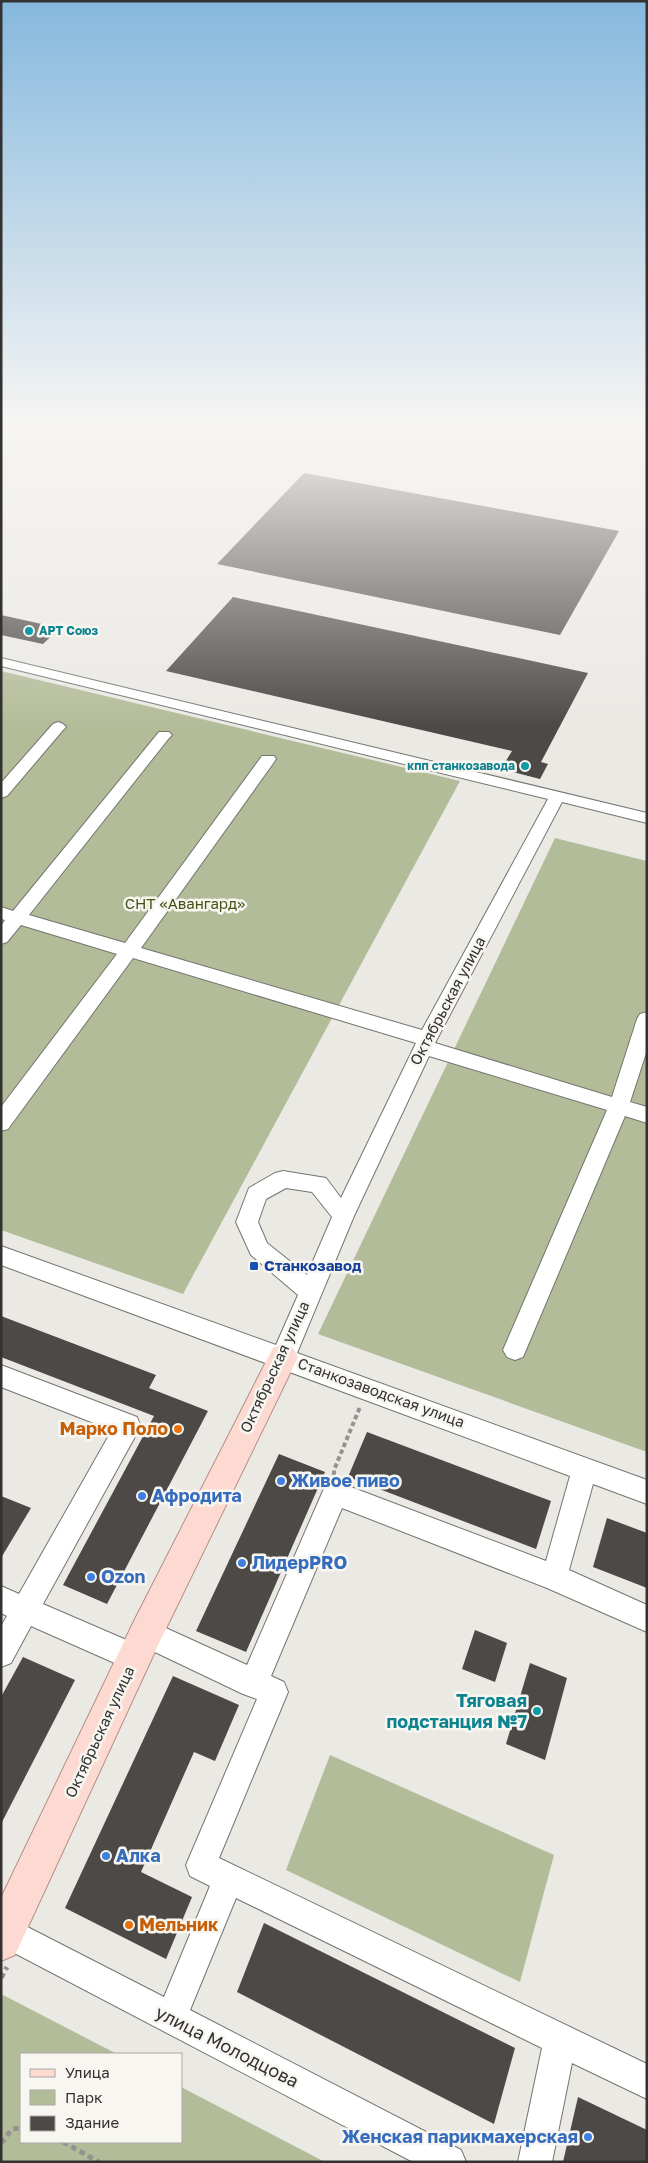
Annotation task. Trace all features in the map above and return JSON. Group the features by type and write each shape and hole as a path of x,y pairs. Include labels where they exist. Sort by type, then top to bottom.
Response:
{"main road":[{"name":"Октябрьская улица","path":"3,1937 140,1646 283,1357"}],"street":[{"path":"1,662 647,818"},
{"path":"1,793 58,727"},
{"path":"1,938 9,916 164,735"},
{"path":"1,1122 129,951 268,759"},
{"name":"Октябрьская улица","path":"283,1357 343,1216 425,1043 557,797"},
{"path":"9,916 129,951 425,1043 647,1115"},
{"path":"514,1350 619,1106 647,1019"},
{"path":"310,1291 259,1249 247,1222 257,1194 283,1179 318,1184 343,1216"},
{"name":"Станкозаводская улица","path":"1,1255 647,1492"},
{"path":"1,1376 128,1425 13,1604 1,1653"},
{"path":"554,1577 585,1469"},
{"path":"253,1684 335,1493 554,1577 647,1619"},
{"path":"13,1604 274,1692 200,1865 647,2082"},
{"path":"171,2018 229,1878"},
{"name":"улица Молодцова","path":"3,1937 171,2018 449,2162"},
{"path":"535,2162 560,2040"}],"path":[{"path":"335,1493 334,1470 368,1389"},
{"path":"1,2143 12,2129 20,2128"},
{"path":"65,2143 99,2162"}],"green space":[{"name":"СНТ «Авангард»","path":"1,671 460,781 183,1294 1,1230"},
{"path":"555,838 647,861 647,1452 318,1334"},
{"path":"330,1755 554,1855 520,1982 286,1870"},
{"path":"3,1995 115,2053 20,2053 20,2143 182,2143 182,2088 325,2162 1,2162 1,1999"}],"building":[{"path":"254,525 586,525 619,531 560,635 217,564"},
{"path":"233,597 588,673 541,762 548,764 540,779 501,769 512,751 166,671"},
{"name":"АРТ Союз","path":"1,615 60,628 43,644 1,635"},
{"path":"1,1316 156,1375 149,1388 208,1411 107,1604 63,1585 154,1416 1,1357"},
{"path":"367,1432 551,1501 536,1549 348,1477"},
{"path":"279,1454 325,1472 246,1652 196,1631"},
{"path":"1,1496 31,1508 1,1558"},
{"path":"607,1518 647,1533 647,1588 593,1567"},
{"path":"475,1630 507,1643 495,1682 462,1669"},
{"path":"23,1657 75,1680 1,1824 1,1697"},
{"name":"Тяговая подстанция №7","path":"530,1663 567,1678 545,1760 506,1744"},
{"path":"173,1676 239,1705 215,1761 194,1752 141,1872 192,1897 166,1959 65,1908"},
{"path":"264,1923 515,2048 494,2124 237,1992"},
{"path":"578,2097 647,2130 647,2162 563,2162"}],"place":[{"name":"АРТ Союз","path":"29,631"},
{"name":"кпп станкозавода","path":"525,766"},
{"name":"Станкозавод","path":"254,1266"},
{"name":"Марко Поло","path":"178,1429"},
{"name":"Живое пиво","path":"281,1481"},
{"name":"Афродита","path":"142,1496"},
{"name":"ЛидерPRO","path":"242,1563"},
{"name":"Ozon","path":"91,1577"},
{"name":"Тяговая подстанция №7","path":"537,1711"},
{"name":"Алка","path":"106,1856"},
{"name":"Мельник","path":"129,1925"},
{"name":"Женская парикмахерская","path":"588,2137"}]}
